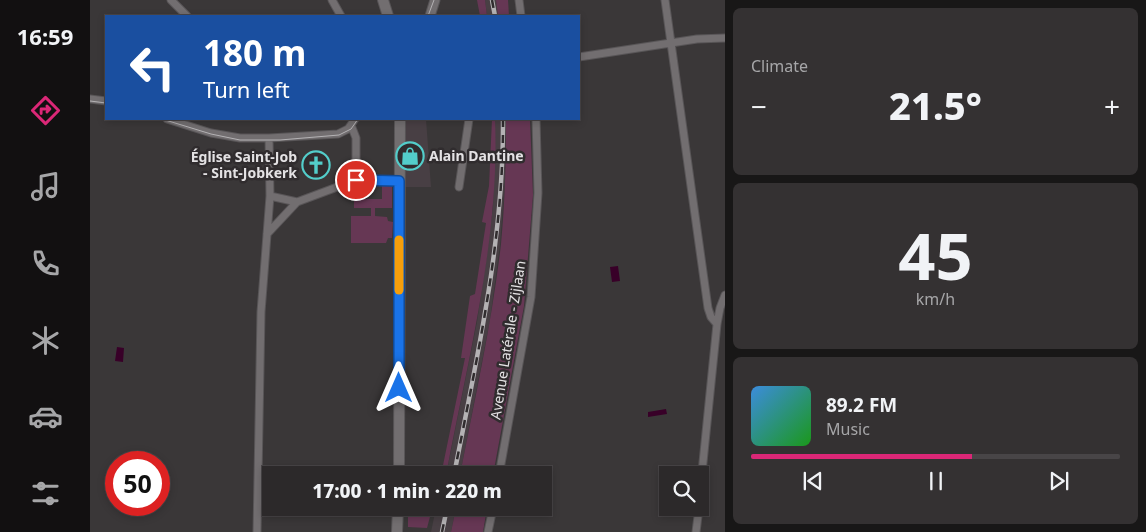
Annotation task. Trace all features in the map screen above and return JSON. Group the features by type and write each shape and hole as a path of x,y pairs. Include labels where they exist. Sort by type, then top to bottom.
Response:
{"main road":[{"path":"383,0 388,15"},
{"path":"398,466 400,120"},
{"path":"398,516 398,532"}],"street":[{"path":"171,0 186,15"},
{"path":"332,0 340,15"},
{"path":"430,15 435,0"},
{"path":"519,0 521,15"},
{"path":"665,0 708,308 711,317 717,324"},
{"path":"580,57 696,40 725,38"},
{"path":"90,99 105,101"},
{"path":"170,120 221,135 240,138 334,134 345,131 353,122"},
{"path":"459,187 469,120"},
{"name":"Avenue Latérale - Zijlaan","path":"501,466 530,297 538,193 536,120"},
{"path":"353,122 356,138 356,180"},
{"path":"260,531 261,312 270,196 269,138"},
{"path":"267,234 297,202 356,180 399,181"},
{"path":"270,196 297,202"},
{"path":"703,466 717,324 725,295"},
{"path":"488,532 491,516"},
{"path":"696,532 697,516"}],"shaded area":[{"path":"477,0 485,0 487,15 480,15"},
{"path":"485,0 496,0 498,15 487,15"},
{"path":"496,0 508,0 509,15 498,15"},
{"path":"404,120 426,120 431,187 404,187"},
{"path":"492,120 495,120 493,209 481,298 448,466 443,466 465,358 461,358 470,296 475,294 486,223 482,222 489,186"},
{"path":"495,120 506,120 505,178 500,245 490,320 462,466 448,466 477,322 493,206"},
{"path":"506,120 530,120 533,195 524,306 495,466 462,466 493,302 503,213"},
{"path":"354,186 364,186 364,199 382,199 382,186 392,186 392,208 375,208 375,216 387,217 388,221 393,222 392,238 388,238 386,243 351,243 351,216 371,216 371,208 354,208"},
{"path":"618,266 620,281 612,282 610,267"},
{"path":"117,347 124,348 123,362 115,361"},
{"path":"666,409 667,414 648,417 648,412"},
{"path":"408,516 430,516 427,528 408,527"},
{"path":"434,516 454,516 451,532 431,532"},
{"path":"454,516 486,516 483,532 451,532"}],"tram line":[{"path":"428,15 434,0"},
{"path":"90,101 105,103"},
{"path":"165,120 211,134 240,140 280,140 339,135 351,129 357,120"}],"railway":[{"path":"492,0 495,15"},
{"path":"456,466 488,298 499,209 503,120"},
{"path":"442,532 445,516"}],"slow traffic":[{"path":"399,240 399,290"}],"place":[{"name":"Alain Dantine","path":"410,156"},
{"name":"Église Saint-Job - Sint-Jobkerk","path":"316,165"}],"route":[{"path":"356,180 399,181 399,388"}]}
